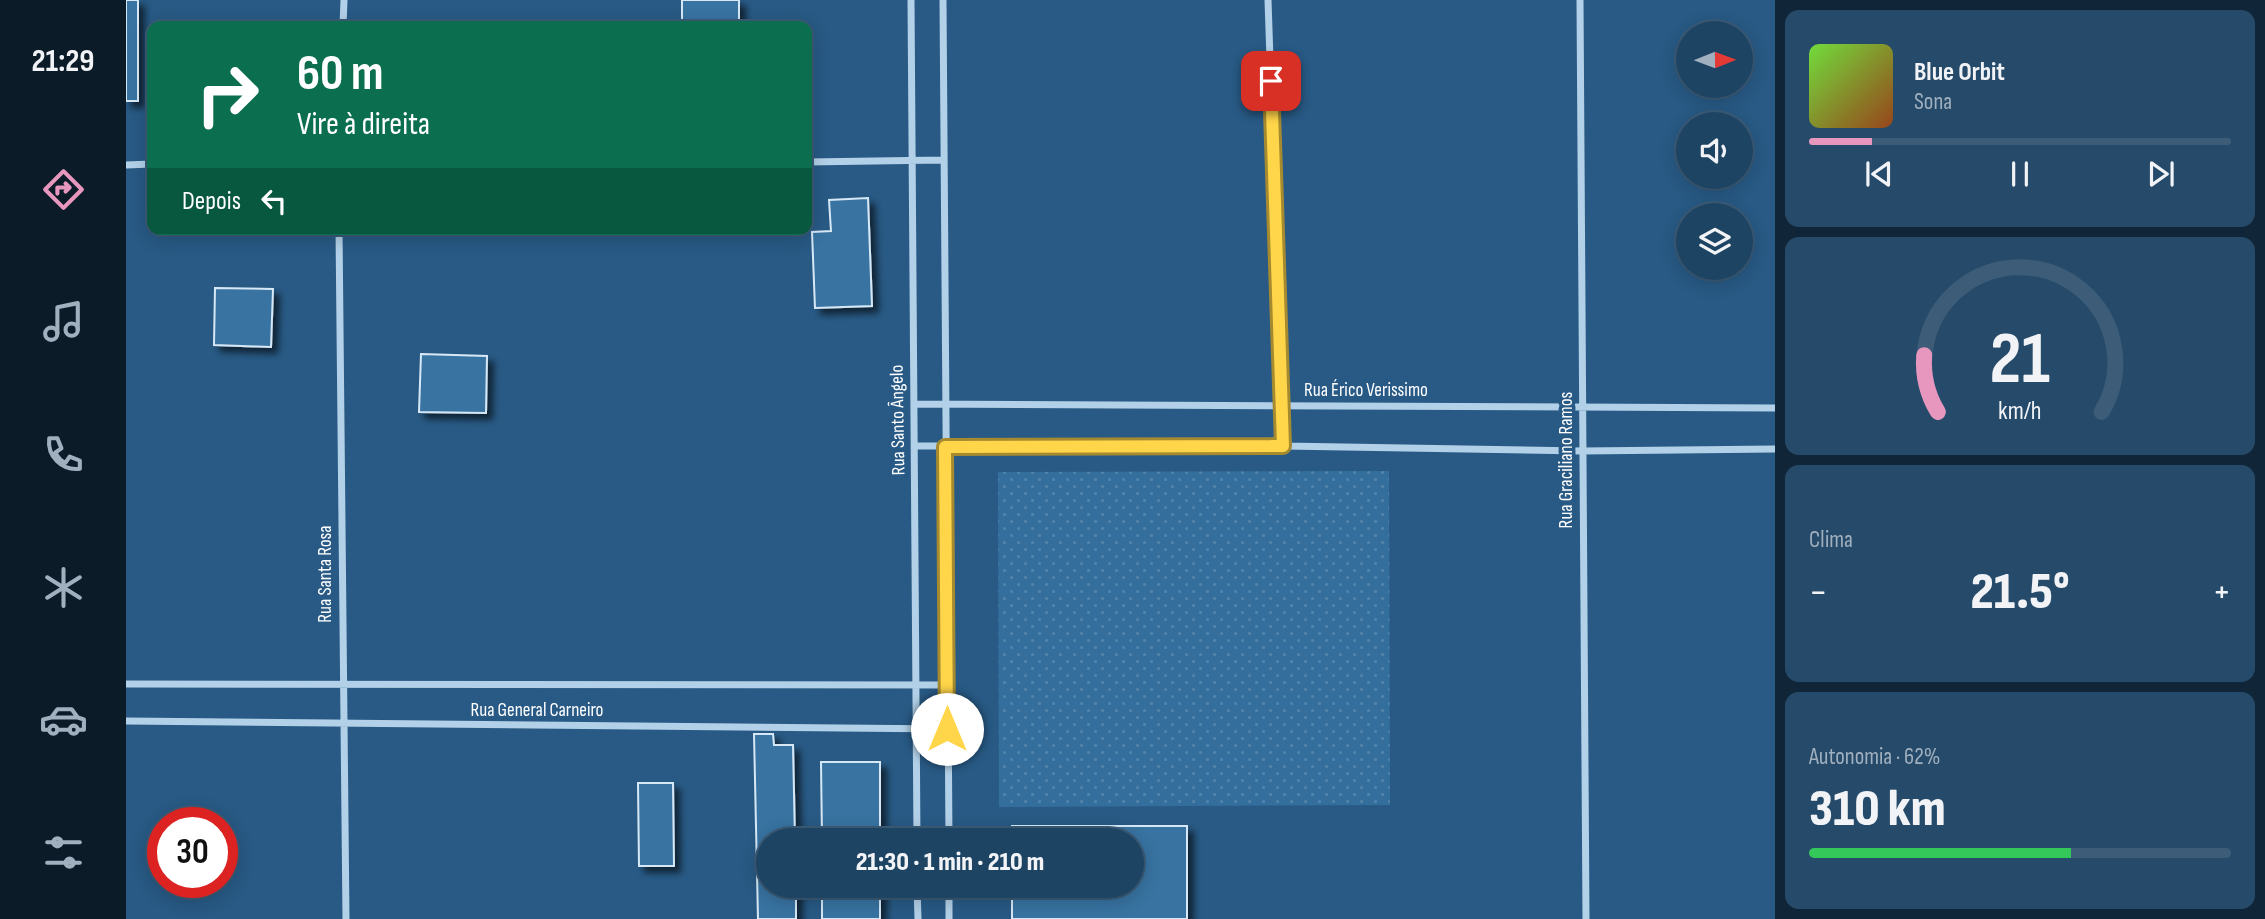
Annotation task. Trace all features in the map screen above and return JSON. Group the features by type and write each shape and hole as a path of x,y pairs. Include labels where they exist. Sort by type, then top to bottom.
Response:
{"street":[{"path":"343,21 344,0"},
{"name":"Rua Santo Ângelo","path":"911,0 917,828"},
{"path":"943,0 942,160 949,828"},
{"path":"1268,0 1283,446"},
{"name":"Rua Graciliano Ramos","path":"1580,0 1586,919"},
{"path":"812,162 942,160"},
{"path":"126,164 147,164"},
{"name":"Rua Santa Rosa","path":"339,235 346,919"},
{"name":"Rua Érico Verissimo","path":"914,404 1775,408"},
{"path":"915,446 1283,446 1582,451 1775,449"},
{"path":"126,684 947,685"},
{"name":"Rua General Carneiro","path":"126,721 947,729"},
{"path":"917,898 918,919"},
{"path":"949,898 949,919"}],"shaded area":[{"path":"1389,471 1390,805 999,807 998,472"}],"building":[{"path":"126,0 138,0 138,101 126,101"},
{"path":"682,0 739,0 739,21 682,21"},
{"path":"868,198 872,306 815,308 812,232 831,231 829,200"},
{"path":"215,288 273,289 271,347 214,345"},
{"path":"421,354 487,356 486,413 419,412"},
{"path":"754,734 773,734 774,745 793,745 795,828 756,828"},
{"path":"821,762 880,762 880,828 822,828"},
{"path":"638,783 673,783 674,866 639,866"},
{"path":"1187,826 1187,919 1012,919 1012,898 1144,898 1144,828 1012,828"},
{"path":"758,898 796,898 796,919 758,919"},
{"path":"822,898 880,898 880,919 822,919"}],"route":[{"path":"947,729 945,447 1283,446 1271,81"}]}
